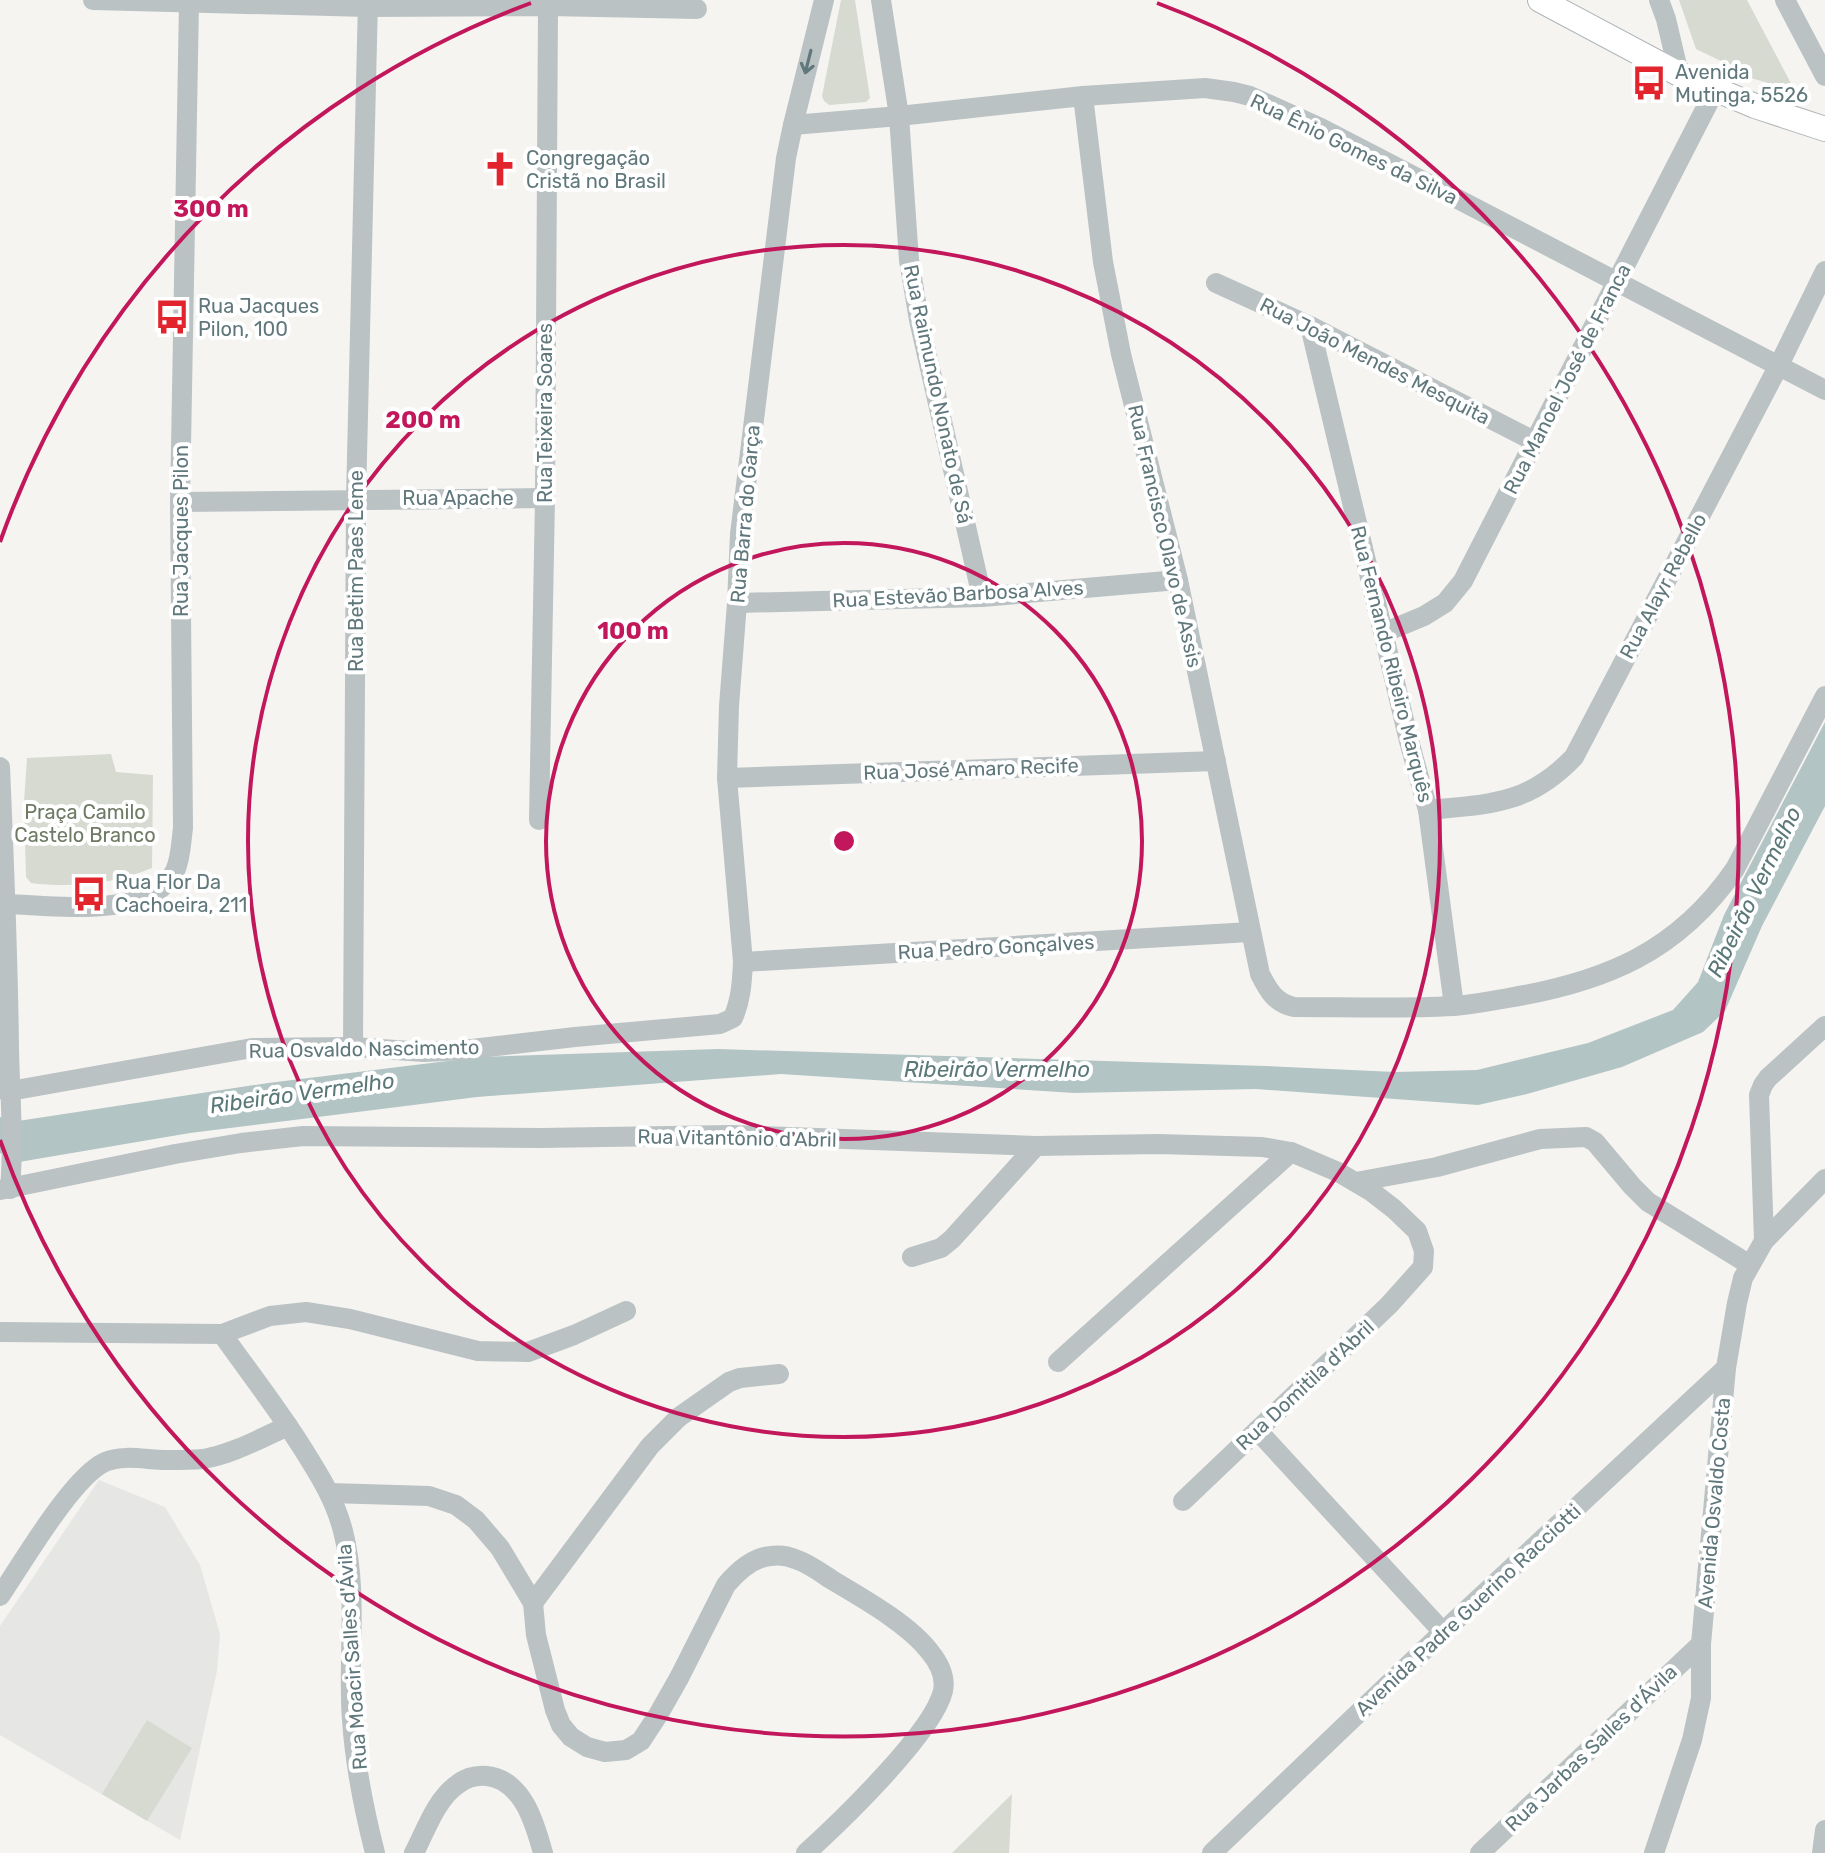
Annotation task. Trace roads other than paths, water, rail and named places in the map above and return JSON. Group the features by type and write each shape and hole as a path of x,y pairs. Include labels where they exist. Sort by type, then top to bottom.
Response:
{"main road":[{"path":"1540,0 1679,74 1755,106 1825,129"}],"street":[{"path":"93,0 697,9"},
{"name":"Rua Barra do Garça","path":"720,1024 727,1023 737,1010 743,962 727,778 740,534 786,158 824,0"},
{"name":"Rua Raimundo Nonato de Sá","path":"881,0 899,116 909,260 916,305 982,597"},
{"path":"1659,0 1679,74"},
{"path":"1785,0 1825,76"},
{"name":"Rua Jacques Pilon","path":"3,902 86,906 127,903 148,897 164,887 176,870 180,852 183,828 180,502 189,3"},
{"name":"Rua Betim Paes Leme","path":"353,1047 356,499 368,4"},
{"name":"Rua Teixeira Soares","path":"539,820 545,498 548,6"},
{"name":"Rua Ênio Gomes da Silva","path":"793,125 1083,96 1205,88 1250,96 1321,128 1825,390"},
{"name":"Rua Manoel José de Franca","path":"1383,633 1424,616 1445,603 1463,581 1715,90"},
{"name":"Rua Francisco Olavo de Assis","path":"1083,96 1103,262 1121,354 1178,580 1260,974 1275,998 1294,1007 1454,1006"},
{"name":"Rua Alayr Rebello","path":"1428,810 1514,799 1543,785 1574,757 1825,271"},
{"name":"Rua João Mendes Mesquita","path":"1216,283 1310,326 1534,441"},
{"name":"Rua Fernando Ribeiro Marquês","path":"1310,326 1428,810 1454,1006"},
{"name":"Rua Apache","path":"180,502 545,498"},
{"name":"Rua Estevão Barbosa Alves","path":"737,603 982,597 1178,580"},
{"path":"1454,1006 1579,983 1610,972 1655,949 1678,932 1703,910 1735,869 1825,696"},
{"name":"Rua José Amaro Recife","path":"727,778 1216,761"},
{"path":"0,767 7,1096 12,1168 5,1189"},
{"name":"Rua Pedro Gonçalves","path":"743,962 1250,932"},
{"name":"Rua Osvaldo Nascimento","path":"7,1096 252,1048 463,1050 720,1024"},
{"path":"1764,1241 1759,1095 1768,1078 1825,1026"},
{"name":"Rua Vitantônio d'Abril","path":"5,1189 175,1154 303,1136 541,1138 732,1135 1036,1146 1159,1144 1262,1147 1291,1152 1338,1172 1394,1209 1417,1231 1424,1251 1423,1267"},
{"path":"1356,1182 1437,1167 1540,1139 1586,1137 1595,1142 1648,1202 1750,1265"},
{"path":"912,1257 941,1248 952,1239 1036,1146"},
{"path":"1058,1362 1291,1152"},
{"name":"Avenida Osvaldo Costa","path":"1654,1853 1692,1740 1701,1698 1701,1644 1726,1368 1743,1278 1764,1241 1825,1179"},
{"name":"Rua Domitila d'Abril","path":"1183,1501 1398,1297 1423,1267"},
{"path":"0,1332 222,1334 270,1316 306,1312 350,1319 478,1351 528,1352 626,1311"},
{"name":"Rua Moacir Salles d'Ávila","path":"222,1334 288,1426 330,1493 343,1531 351,1595 352,1721 375,1853"},
{"name":"Avenida Padre Guerino Racciotti","path":"1212,1853 1726,1368"},
{"path":"533,1603 650,1446 679,1417 729,1382 779,1374"},
{"path":"0,1596 65,1500 86,1476 108,1460 203,1459 232,1452 288,1426"},
{"path":"1257,1430 1443,1632"},
{"path":"330,1493 429,1496 456,1505 476,1520 500,1548 533,1603 536,1635 561,1725 571,1737 587,1747 605,1752 626,1750 641,1741 679,1678 726,1585 735,1575 768,1555 798,1559 868,1602 912,1634 929,1649 944,1678 938,1704 917,1736 892,1765 806,1853"},
{"name":"Rua Jarbas Salles d'Ávila","path":"1480,1853 1701,1644"},
{"path":"414,1853 437,1807 456,1785 475,1775 496,1777 515,1790 529,1811 543,1853"},
{"path":"1822,1853 1825,1830"}],"water":[{"name":"Ribeirão Vermelho","path":"1825,722 1825,806 1762,926 1725,1011 1703,1032 1622,1067 1527,1094 1478,1105 1256,1089 1074,1093 781,1074 477,1097 190,1133 19,1162 0,1153 0,1117 18,1121 268,1083 480,1057 718,1049 1395,1072 1477,1070 1588,1043 1673,1010 1698,982 1724,915"}],"place":[{"name":"Avenida Mutinga, 5526","path":"1649,83"},
{"name":"Congregação Cristã no Brasil","path":"500,169"},
{"name":"Rua Jacques Pilon, 100","path":"172,317"},
{"name":"Rua Flor Da Cachoeira, 211","path":"89,894"}],"park label":[{"name":"Praça Camilo Castelo Branco","path":"85,824"}]}
